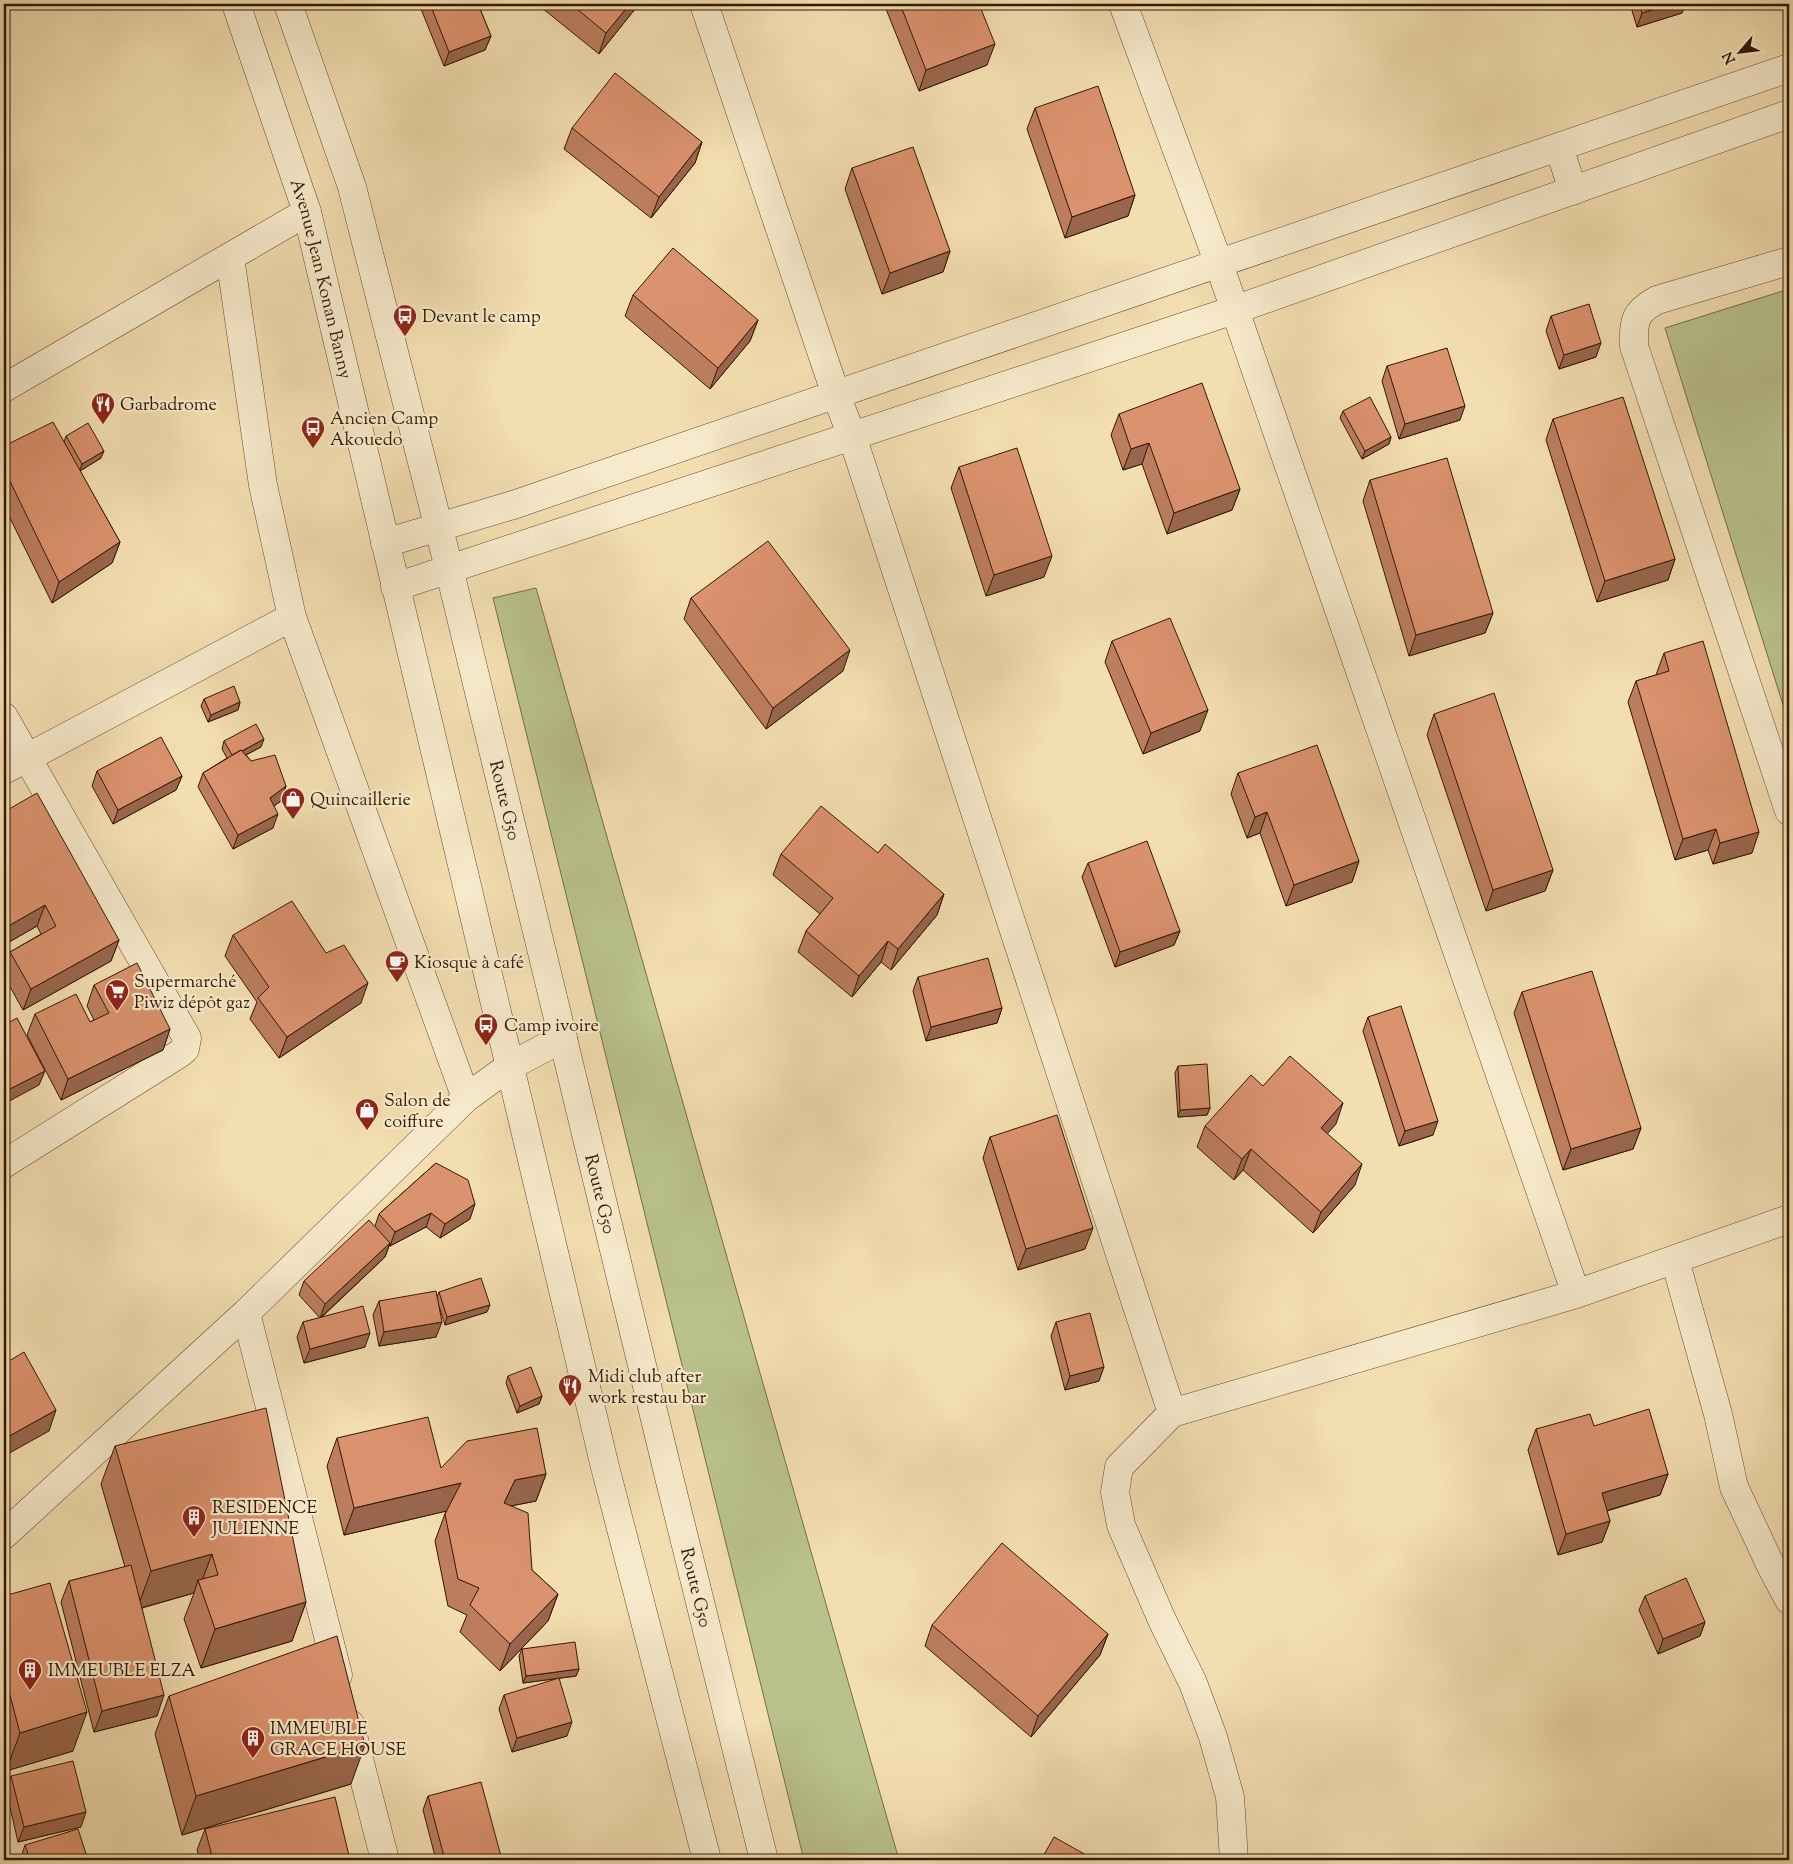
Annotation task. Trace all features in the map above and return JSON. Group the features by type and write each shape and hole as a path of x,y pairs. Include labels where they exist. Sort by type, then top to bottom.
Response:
{"street":[{"name":"Avenue Jean Konan Banny","path":"236,4 307,212 387,551"},
{"path":"288,4 352,187 438,528"},
{"path":"704,4 836,395 852,436 1172,1413"},
{"path":"1123,4 1219,264 1576,1294"},
{"path":"707,1860 605,1468 387,551 438,528 513,505 1789,68"},
{"path":"395,587 1234,310 1789,114"},
{"path":"1559,148 1572,191"},
{"path":"4,388 307,212"},
{"path":"230,257 263,484 292,617 466,1098"},
{"path":"1789,261 1657,300 1643,308 1634,322 1634,346 1789,811"},
{"name":"Route G50","path":"438,528 672,1491 764,1860"},
{"path":"4,770 292,617"},
{"path":"4,717 187,1038 185,1049 179,1054 4,1164"},
{"path":"4,1535 246,1313 466,1098 510,1066 563,1038"},
{"path":"1234,1860 1230,1797 1213,1737 1193,1683 1162,1620 1121,1525 1115,1492 1119,1467 1172,1413 1576,1294 1789,1219"},
{"path":"1675,1260 1718,1414 1734,1487 1789,1600"},
{"path":"246,1313 385,1860"}],"green space":[{"path":"1789,289 1789,724 1665,328"},
{"path":"536,588 899,1860 804,1860 493,598"}],"building":[{"path":"430,4 478,4 491,36 449,52"},
{"path":"571,4 630,4 606,33"},
{"path":"900,4 979,4 995,44 926,70"},
{"path":"1639,4 1671,4 1642,13"},
{"path":"615,73 702,142 659,197 572,128"},
{"path":"1098,86 1135,195 1072,217 1035,108"},
{"path":"913,147 950,251 890,273 852,168"},
{"path":"673,248 758,320 718,368 633,295"},
{"path":"1589,304 1601,343 1564,355 1551,316"},
{"path":"1447,348 1465,406 1405,424 1387,366"},
{"path":"1202,383 1240,489 1174,513 1149,443 1131,449 1119,414"},
{"path":"1370,397 1391,437 1365,451 1343,411"},
{"path":"1623,397 1675,559 1605,581 1553,419"},
{"path":"53,422 120,542 59,582 4,469 4,446"},
{"path":"88,423 104,451 82,464 66,436"},
{"path":"1017,448 1052,556 994,575 959,467"},
{"path":"1447,458 1493,613 1416,635 1370,480"},
{"path":"768,541 850,650 773,708 691,598"},
{"path":"1170,618 1208,710 1151,733 1112,641"},
{"path":"1703,641 1759,832 1720,843 1716,829 1683,839 1636,681 1669,671 1664,653"},
{"path":"234,686 240,702 211,715 204,699"},
{"path":"1494,693 1553,870 1493,890 1434,714"},
{"path":"256,724 264,739 232,755 224,741"},
{"path":"161,737 182,776 118,810 97,771"},
{"path":"1317,745 1359,861 1294,885 1267,812 1255,817 1238,773"},
{"path":"241,750 251,761 275,755 286,786 270,798 278,814 238,835 203,773"},
{"path":"37,793 119,940 31,989 10,952 56,926 45,905 5,928 4,926 4,812"},
{"path":"821,806 878,853 885,844 944,894 898,949 888,941 859,976 806,931 833,898 781,854"},
{"path":"1147,841 1180,931 1120,952 1088,863"},
{"path":"292,901 326,953 344,945 368,983 287,1037 258,998 269,987 233,935"},
{"path":"988,958 1002,1008 931,1027 918,977"},
{"path":"137,963 170,1029 68,1079 35,1014 76,994 90,1022 109,1013 94,985"},
{"path":"1592,971 1641,1128 1571,1149 1522,992"},
{"path":"1401,1006 1438,1121 1405,1131 1368,1017"},
{"path":"17,1018 45,1071 4,1092 4,1025"},
{"path":"1290,1056 1343,1103 1321,1128 1362,1164 1321,1212 1251,1149 1242,1159 1205,1126 1251,1075 1263,1086"},
{"path":"1207,1064 1210,1108 1180,1110 1178,1066"},
{"path":"1057,1115 1093,1228 1026,1249 990,1137"},
{"path":"436,1163 468,1180 475,1204 445,1224 431,1213 395,1232 379,1214"},
{"path":"369,1220 390,1243 325,1304 304,1281"},
{"path":"481,1278 490,1305 447,1317 439,1292"},
{"path":"436,1291 442,1322 384,1332 379,1301"},
{"path":"363,1306 370,1333 310,1349 303,1322"},
{"path":"1090,1313 1104,1367 1070,1376 1056,1322"},
{"path":"24,1352 56,1410 4,1439 4,1364"},
{"path":"531,1367 542,1396 520,1406 508,1376"},
{"name":"RESIDENCE JULIENNE","path":"266,1408 306,1602 215,1629 198,1580 218,1575 212,1554 151,1571 115,1446"},
{"path":"1649,1409 1668,1474 1602,1493 1610,1521 1566,1534 1536,1429 1590,1414 1594,1426"},
{"path":"428,1417 441,1468 467,1441 537,1428 546,1474 515,1480 504,1503 528,1513 532,1570 558,1594 510,1644 470,1605 479,1588 458,1579 445,1514 461,1483 354,1508 337,1438"},
{"path":"1002,1543 1108,1634 1038,1716 932,1625"},
{"path":"131,1565 164,1695 102,1711 69,1581"},
{"path":"1686,1578 1705,1622 1663,1639 1645,1596"},
{"path":"50,1583 87,1712 20,1733 4,1673 4,1596"},
{"name":"IMMEUBLE GRACE HOUSE","path":"337,1636 365,1745 196,1796 169,1696"},
{"path":"575,1642 579,1669 526,1676 522,1649"},
{"path":"559,1678 572,1722 517,1738 504,1695"},
{"path":"73,1761 86,1812 24,1827 11,1776"},
{"path":"481,1782 502,1860 445,1860 428,1796"},
{"path":"335,1797 350,1860 213,1860 205,1829"},
{"path":"78,1829 88,1860 30,1860 25,1845"},
{"path":"1054,1837 1095,1860 1041,1860"}],"place":[{"name":"Devant le camp","path":"405,337"},
{"name":"Garbadrome","path":"103,425"},
{"name":"Ancien Camp Akouedo","path":"313,449"},
{"name":"Quincaillerie","path":"293,820"},
{"name":"Kiosque à café","path":"397,983"},
{"name":"Supermarché Piwiz dépôt gaz","path":"117,1012"},
{"name":"Camp ivoire","path":"486,1046"},
{"name":"Salon de coiffure","path":"367,1131"},
{"name":"Midi club after work restau bar","path":"570,1407"},
{"name":"RESIDENCE JULIENNE","path":"194,1538"},
{"name":"IMMEUBLE ELZA","path":"30,1691"},
{"name":"IMMEUBLE GRACE HOUSE","path":"253,1759"}]}
